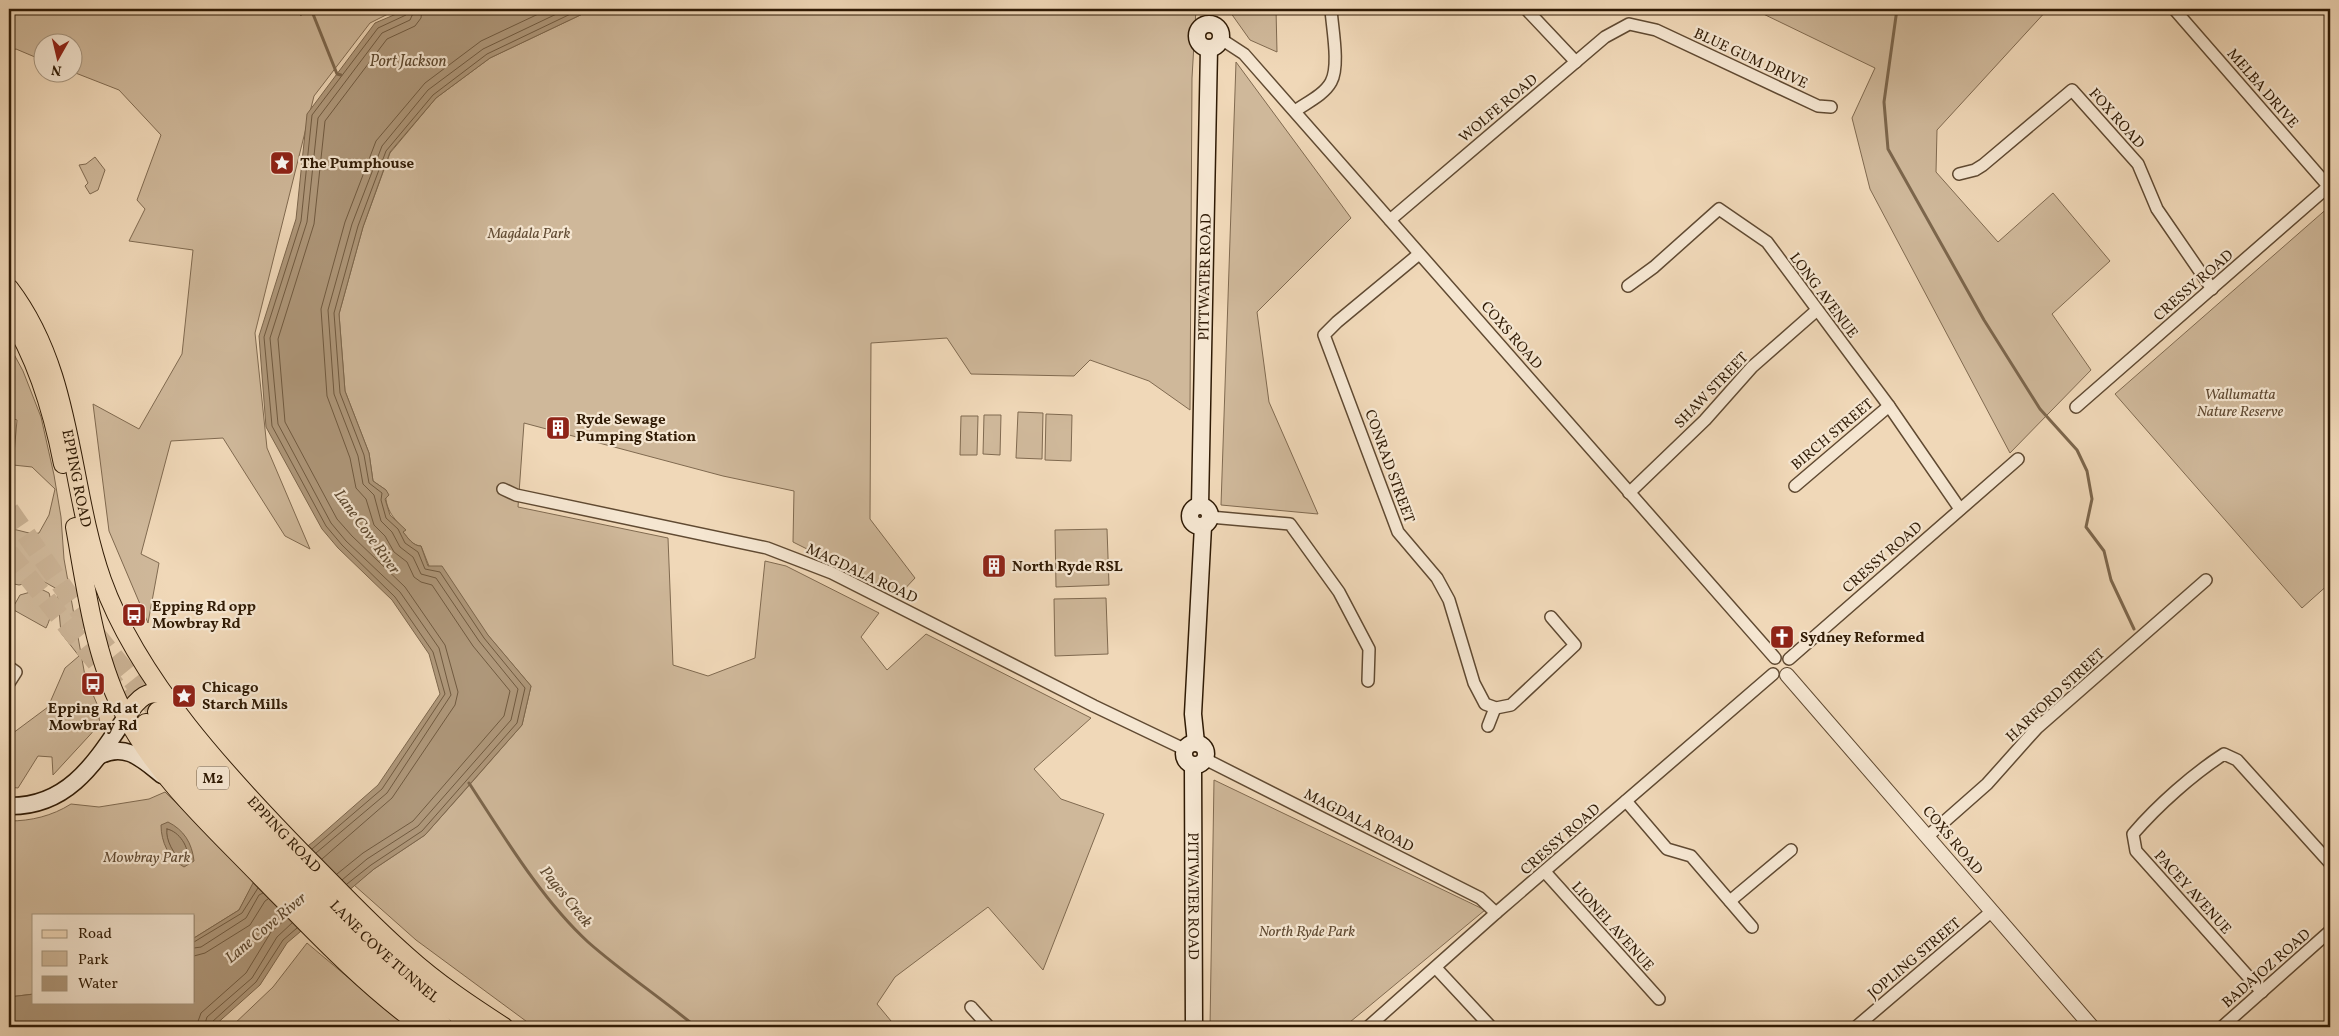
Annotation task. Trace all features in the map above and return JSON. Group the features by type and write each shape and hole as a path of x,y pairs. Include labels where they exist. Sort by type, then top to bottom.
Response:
{"highway":[{"name":"LANE COVE TUNNEL","path":"158,712 192,755 348,920 398,968 477,1027"},
{"name":"LANE COVE TUNNEL","path":"348,920 412,1000"},
{"name":"M2","path":"412,1000 443,1027"},
{"name":"M2","path":"412,1000 448,1027"}],"main road":[{"path":"1208,17 1200,29 1197,38 1202,46 1215,44"},
{"name":"PITTWATER ROAD","path":"1190,746 1204,516 1215,44"},
{"name":"EPPING ROAD","path":"9,288 34,329 62,401 91,546 120,623 148,670 158,712"},
{"name":"EPPING ROAD","path":"9,314 27,348 45,392 61,452 100,648 112,687 127,715 170,781 202,817 330,950 382,997 423,1027"},
{"path":"91,546 104,627 126,693 127,715"},
{"path":"9,806 38,802 60,794 86,773 136,701 147,694 160,694 158,712"},
{"path":"1190,746 1205,749 1199,762"},
{"path":"99,756 115,750 126,751 170,781"},
{"name":"PITTWATER ROAD","path":"1194,1027 1199,762"},
{"path":"348,920 387,938 431,976 504,1027"}],"street":[{"path":"1295,111 1320,94 1331,82 1335,64 1331,9"},
{"path":"1526,9 1576,62"},
{"name":"MELBA DRIVE","path":"2174,9 2330,186"},
{"name":"WOLFE ROAD","path":"1390,220 1605,37 1629,24"},
{"name":"BLUE GUM DRIVE","path":"1629,24 1656,30 1818,106 1831,107"},
{"name":"COXS ROAD","path":"1215,44 1244,54 1774,658"},
{"name":"FOX ROAD","path":"1958,174 1975,170 1991,160 2072,90 2138,164 2158,209 2212,289"},
{"name":"CRESSY ROAD","path":"2076,407 2330,186"},
{"name":"LONG AVENUE","path":"1628,286 1654,267 1720,210 1767,242 1889,406 1960,509"},
{"name":"CONRAD STREET","path":"1419,254 1324,335 1398,532 1437,578 1449,600 1474,683 1485,704 1495,708"},
{"name":"SHAW STREET","path":"1629,493 1705,420 1752,367 1817,310"},
{"name":"BIRCH STREET","path":"1795,486 1889,406"},
{"name":"CRESSY ROAD","path":"1789,660 2018,459"},
{"name":"MAGDALA ROAD","path":"503,489 516,495 767,548 798,559 840,578 1094,706 1190,746"},
{"path":"1204,516 1290,524 1339,592 1369,649 1368,681"},
{"name":"HARFORD STREET","path":"1928,836 1987,784 2031,733 2206,580"},
{"path":"1488,726 1495,708 1511,705 1575,645 1551,617"},
{"path":"1782,656 1789,660 1792,668 1780,675 1770,666 1774,658 1782,656"},
{"path":"9,667 16,672 9,683"},
{"name":"COXS ROAD","path":"1780,675 1928,836 2089,1026"},
{"name":"CRESSY ROAD","path":"1368,1027 1626,801 1780,675"},
{"name":"PACEY AVENUE","path":"2262,992 2136,851 2133,834 2145,820 2210,763 2224,754 2238,760 2330,863"},
{"name":"MAGDALA ROAD","path":"1199,762 1480,898 1496,913"},
{"path":"1626,801 1667,849 1691,856 1752,927"},
{"path":"1730,901 1791,850"},
{"name":"LIONEL AVENUE","path":"1545,872 1659,999"},
{"name":"JOPLING STREET","path":"1856,1027 1992,912"},
{"name":"BADAJOZ ROAD","path":"2222,1027 2330,932"},
{"path":"1436,968 1491,1027"},
{"path":"971,1006 988,1027"}],"green space":[{"path":"9,9 297,9 301,16 303,9 398,9 370,23 314,96 255,333 267,448 310,549 285,536 223,438 171,441 141,554 159,563 148,623 109,531 93,404 139,429 182,354 193,250 129,241 145,209 137,200 161,135 119,90 82,76 82,32 32,32 32,56 16,49 9,51"},
{"name":"Magdala Park","path":"593,9 1196,9 1192,78 1190,410 1149,381 1090,360 1074,376 971,374 947,338 871,343 870,519 915,578 899,595 793,542 794,491 723,476 524,423 518,507 668,538 673,665 708,676 755,658 765,561 786,566 879,613 861,637 887,670 926,634 1091,718 1034,769 1061,799 1104,814 1043,970 988,907 895,977 877,1004 896,1027 534,1027 416,940 354,885 374,869 425,835 466,789 522,725 531,686 429,566 421,546 416,545 409,539 403,532 405,530 390,512 386,502 386,490 373,481 369,453 345,391 339,314 363,227 390,153 436,98 490,58"},
{"path":"1228,9 1276,9 1277,52 1250,40"},
{"path":"1753,9 2048,9 1937,130 1936,172 1998,242 2053,193 2110,261 2052,314 2091,370 2010,453 1870,189 1852,118 1875,68"},
{"path":"1236,62 1351,218 1257,312 1269,402 1318,514 1221,505"},
{"path":"95,157 105,170 98,190 90,194 85,186 88,183 79,165 86,164"},
{"name":"Wallumatta Nature Reserve","path":"2330,206 2330,583 2302,608 2115,394"},
{"path":"9,345 23,371 41,417 54,475 61,517 64,559 85,676 97,704 100,724 53,775 52,757 38,756 18,788 9,787 9,736 48,707 65,668 79,656 61,633 57,589 41,580 19,585 9,583 9,528 33,534 39,533 49,515 55,489 32,467 13,465 17,420 9,417"},
{"path":"1018,412 1043,413 1042,459 1016,458"},
{"path":"1046,414 1072,415 1071,461 1045,460"},
{"path":"984,415 1001,415 1000,455 983,454"},
{"path":"961,416 978,416 977,455 960,455"},
{"path":"1107,529 1109,585 1056,587 1055,530"},
{"path":"41,589 49,593 51,602 51,615 46,628 12,609 20,595"},
{"path":"1106,598 1108,654 1055,656 1054,599"},
{"name":"North Ryde Park","path":"1214,780 1485,910 1344,1027 1210,1027"},
{"name":"Mowbray Park","path":"165,792 259,883 253,884 239,910 195,937 195,914 32,914 32,994 9,997 9,821 41,817 71,804 99,807 149,799"},
{"path":"307,943 407,1027 231,1027 273,987"}],"water":[{"name":"Port Jackson","path":"408,9 593,9 490,58 436,98 390,152 363,227 339,314 345,391 369,453 373,481 386,490 389,495 385,499 390,515 406,530 403,532 411,541 421,546 428,566 442,566 488,635 531,686 522,725 425,835 374,869 287,943 260,985 213,1027 9,1027 9,997 32,994 32,1004 195,1004 195,937 239,910 253,883 259,883 313,842 378,785 440,694 429,654 392,600 338,548 322,529 266,427 259,336 296,219 307,114 375,23"},
{"path":"168,822 183,833 191,848 194,861 184,867 170,855 164,844 161,825"}],"waterway":[{"path":"311,9 337,74 341,75"},
{"path":"1897,9 1884,102 1888,149 1984,320 2040,409 2077,450 2087,471 2092,499 2086,527 2104,551 2111,580 2134,629"},
{"name":"Pages Creek","path":"469,783 539,887 571,925 601,953 696,1027"}],"tunnel":[{"path":"9,510 97,636 158,712"},
{"path":"9,553 146,724"}],"place":[{"name":"The Pumphouse","path":"282,163"},
{"name":"Ryde Sewage Pumping Station","path":"558,428"},
{"name":"North Ryde RSL","path":"994,566"},
{"name":"Epping Rd opp Mowbray Rd","path":"134,615"},
{"name":"Sydney Reformed","path":"1782,637"},
{"name":"Epping Rd at Mowbray Rd","path":"93,684"},
{"name":"Chicago Starch Mills","path":"184,696"}],"water label":[{"name":"Lane Cove River","path":"368,531"},
{"name":"Lane Cove River","path":"265,927"}]}
